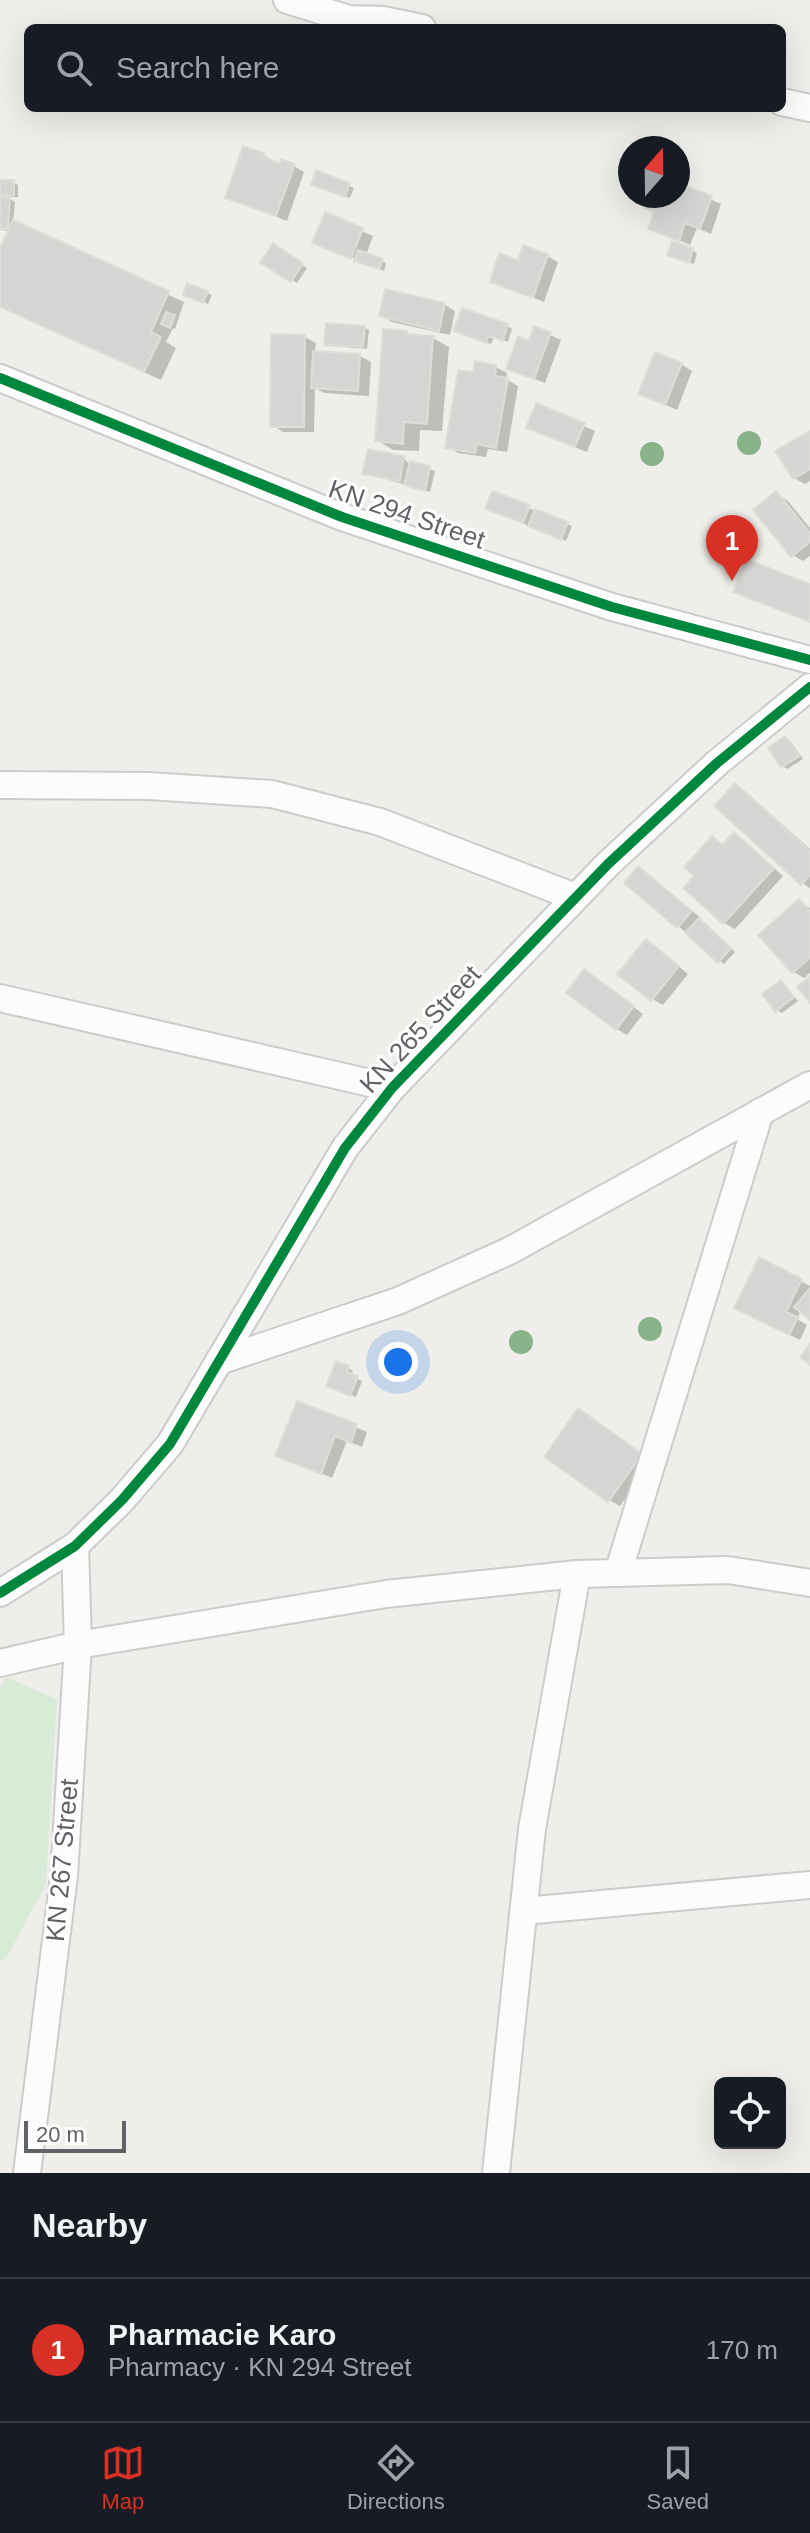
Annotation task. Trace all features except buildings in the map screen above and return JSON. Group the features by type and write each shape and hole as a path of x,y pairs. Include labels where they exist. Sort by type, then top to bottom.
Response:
{"street":[{"path":"287,0 349,19 402,24"},
{"path":"786,103 810,108"},
{"name":"KN 294 Street","path":"0,378 342,517 612,607 810,660"},
{"name":"KN 265 Street","path":"0,1593 75,1546 122,1500 170,1444 345,1148 392,1088 575,897 717,763 810,687"},
{"path":"0,785 149,786 272,794 380,822 575,897"},
{"path":"0,998 392,1088"},
{"path":"219,1361 398,1301 509,1251 810,1085"},
{"path":"618,1573 760,1112"},
{"name":"KN 267 Street","path":"27,2173 64,1876 78,1645 75,1546"},
{"path":"0,1663 78,1645 386,1594 577,1574 728,1570 810,1583"},
{"path":"496,2173 532,1829 577,1574"},
{"path":"524,1911 810,1885"}],"green space":[{"path":"6,1677 57,1699 46,1884 6,1959 0,1960 0,1688"}],"cycle path":[{"path":"0,378 342,517 612,607 810,660"},
{"path":"0,1593 75,1546 122,1500 170,1444 345,1148 392,1088 608,864 717,763 810,687"}],"place":[{"name":"Pharmacie Karo","path":"732,581"}]}
